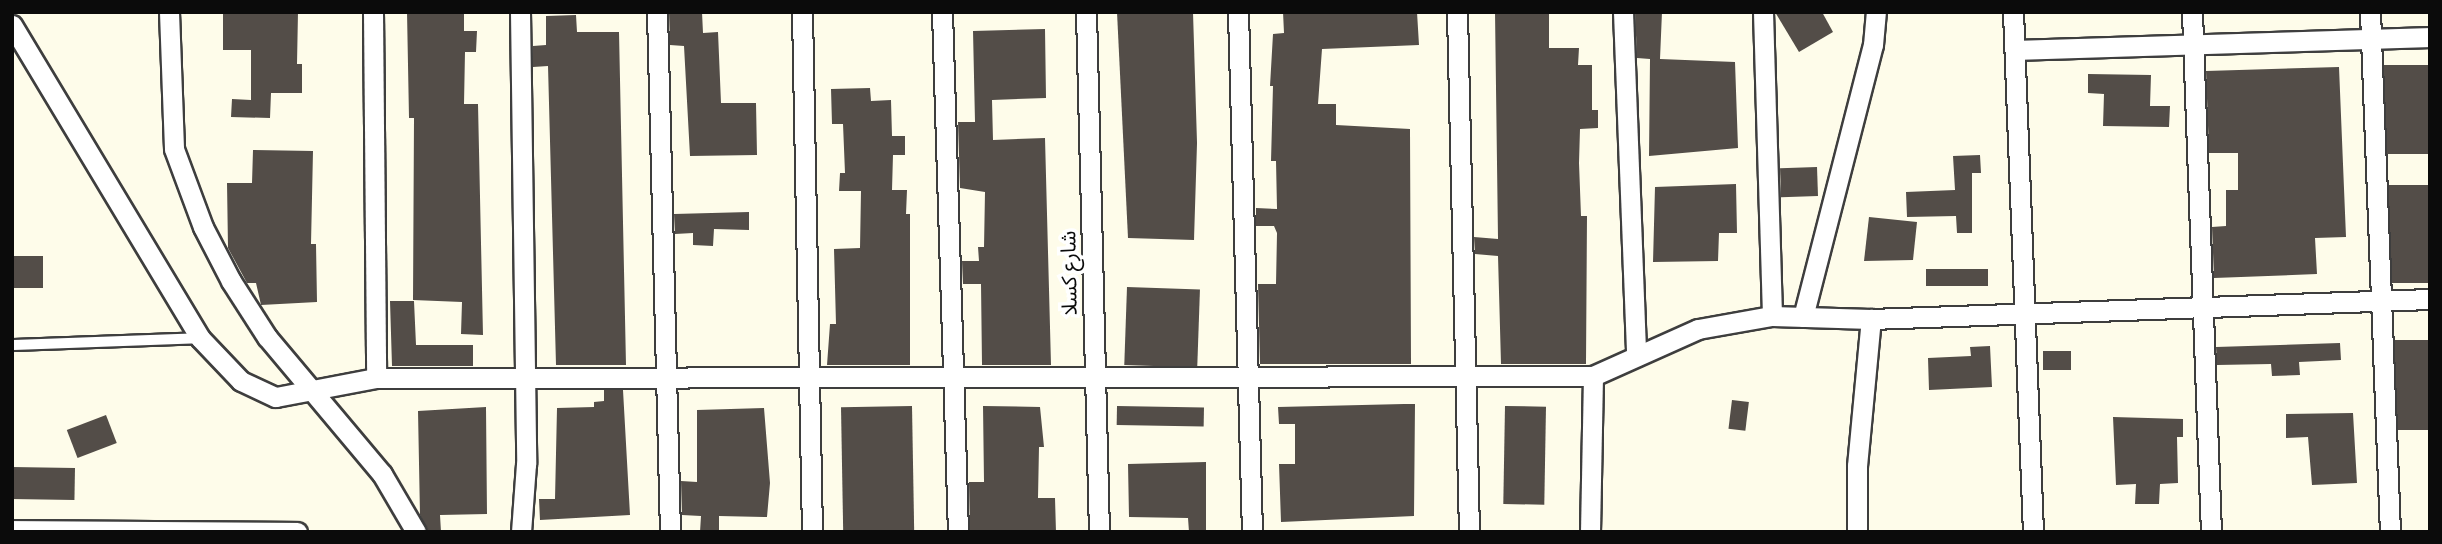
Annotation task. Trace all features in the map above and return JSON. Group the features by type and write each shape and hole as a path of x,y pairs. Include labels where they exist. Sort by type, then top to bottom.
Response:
{"street":[{"path":"169,12 174,149 182,176 231,281 312,393 382,474 416,532"},
{"path":"373,12 376,378"},
{"path":"520,12 526,464 521,532"},
{"path":"657,12 670,532"},
{"path":"802,12 812,532"},
{"path":"943,12 958,532"},
{"name":"شارع كسلا","path":"1086,12 1099,532"},
{"path":"1238,12 1252,532"},
{"path":"1457,12 1469,532"},
{"path":"1623,12 1636,356"},
{"path":"1763,12 1772,316"},
{"path":"1803,317 1873,45 1876,12"},
{"path":"2013,12 2033,532"},
{"path":"2192,12 2211,532"},
{"path":"2370,12 2390,532"},
{"path":"12,25 200,338 241,381 258,392 276,397 312,393 376,378 954,380 1593,376 1698,328 1772,316 1871,319 2430,299"},
{"path":"2015,50 2430,37"},
{"path":"1857,532 1857,466 1871,319"},
{"path":"1590,532 1593,376"},
{"path":"12,530 297,532"}],"lane":[{"path":"12,345 200,338"}],"building":[{"path":"223,12 298,12 297,64 302,64 302,93 271,93 270,118 231,117 232,99 251,100 251,50 223,50"},
{"path":"407,12 464,12 464,31 477,31 476,52 465,52 464,104 478,104 483,335 461,334 462,302 413,300 414,118 409,118"},
{"path":"669,12 702,12 703,33 718,32 721,103 756,103 757,155 690,156 684,46 670,45"},
{"path":"1117,12 1193,12 1197,143 1194,240 1128,238"},
{"path":"1283,12 1417,12 1419,45 1322,49 1318,104 1336,104 1336,125 1410,129 1411,364 1260,364 1258,284 1276,284 1277,233 1274,226 1256,226 1256,208 1277,209 1276,161 1271,161 1273,86 1270,86 1273,34 1284,33"},
{"path":"1495,12 1549,12 1549,48 1579,48 1578,65 1592,65 1592,110 1598,110 1598,128 1580,129 1579,163 1581,216 1587,216 1586,364 1501,364 1498,256 1475,254 1474,237 1498,239"},
{"path":"1635,12 1662,12 1660,59 1735,62 1738,148 1649,156 1650,59 1637,58"},
{"path":"1775,12 1822,12 1833,32 1799,52"},
{"path":"576,15 577,32 619,32 626,365 556,365 548,66 533,67 533,46 546,45 546,16"},
{"path":"1045,29 1046,98 992,100 993,140 1045,138 1051,365 982,365 981,284 963,284 962,261 979,261 978,247 984,247 985,192 960,188 958,122 975,122 973,31"},
{"path":"2384,65 2430,65 2430,154 2384,154"},
{"path":"2339,67 2346,237 2315,238 2317,274 2214,278 2212,227 2226,226 2226,190 2238,190 2238,153 2209,153 2206,71"},
{"path":"2088,74 2151,75 2150,106 2170,106 2169,127 2103,126 2104,94 2088,93"},
{"path":"870,88 871,101 891,100 892,136 905,136 905,155 893,155 892,190 907,190 906,214 910,214 910,365 827,365 830,324 836,324 834,249 860,248 861,191 839,191 840,173 845,173 843,124 832,124 831,89"},
{"path":"253,150 313,151 311,244 316,244 317,302 261,305 256,283 247,283 228,248 227,183 252,183"},
{"path":"1980,155 1981,173 1972,173 1972,233 1957,233 1956,216 1907,217 1906,192 1955,190 1953,156"},
{"path":"1817,167 1818,196 1781,197 1780,168"},
{"path":"1736,184 1737,233 1719,233 1718,261 1653,262 1655,187"},
{"path":"2389,185 2430,185 2430,283 2389,283"},
{"path":"749,212 749,230 714,229 713,246 693,245 693,233 675,234 674,214"},
{"path":"1869,217 1917,222 1913,260 1864,261"},
{"path":"12,256 43,256 43,288 12,288"},
{"path":"1926,269 1988,269 1988,286 1926,286"},
{"path":"1127,287 1200,290 1197,368 1124,365"},
{"path":"390,301 414,301 416,345 473,345 473,366 392,366"},
{"path":"2395,340 2430,340 2430,430 2395,430"},
{"path":"2340,343 2341,360 2299,362 2300,375 2272,376 2271,364 2217,365 2216,347"},
{"path":"1990,346 1992,387 1929,390 1928,358 1971,356 1970,347"},
{"path":"2043,351 2071,351 2071,370 2043,370"},
{"path":"604,390 623,390 630,515 540,520 539,499 555,499 557,408 594,407 594,402 604,401"},
{"path":"1732,400 1749,402 1745,431 1728,429"},
{"path":"1415,404 1414,516 1281,522 1279,464 1295,464 1295,424 1279,424 1278,407"},
{"path":"912,406 914,532 843,532 841,407"},
{"path":"983,406 1040,407 1044,447 1039,447 1038,498 1055,498 1056,532 970,532 969,482 984,482"},
{"path":"1117,406 1204,408 1204,427 1117,425"},
{"path":"1505,406 1546,407 1544,505 1503,504"},
{"path":"486,407 487,514 440,515 441,532 428,532 420,515 418,411"},
{"path":"764,408 770,483 767,517 719,516 719,532 700,532 701,516 682,515 681,481 697,482 697,410"},
{"path":"2353,413 2357,483 2312,485 2308,437 2286,438 2286,414"},
{"path":"106,415 117,443 78,458 67,430"},
{"path":"2113,417 2183,419 2183,437 2177,437 2178,483 2160,484 2159,504 2135,504 2136,484 2116,485"},
{"path":"1206,462 1206,532 1189,532 1188,518 1129,517 1128,464"},
{"path":"12,467 75,468 74,500 12,499"}]}
